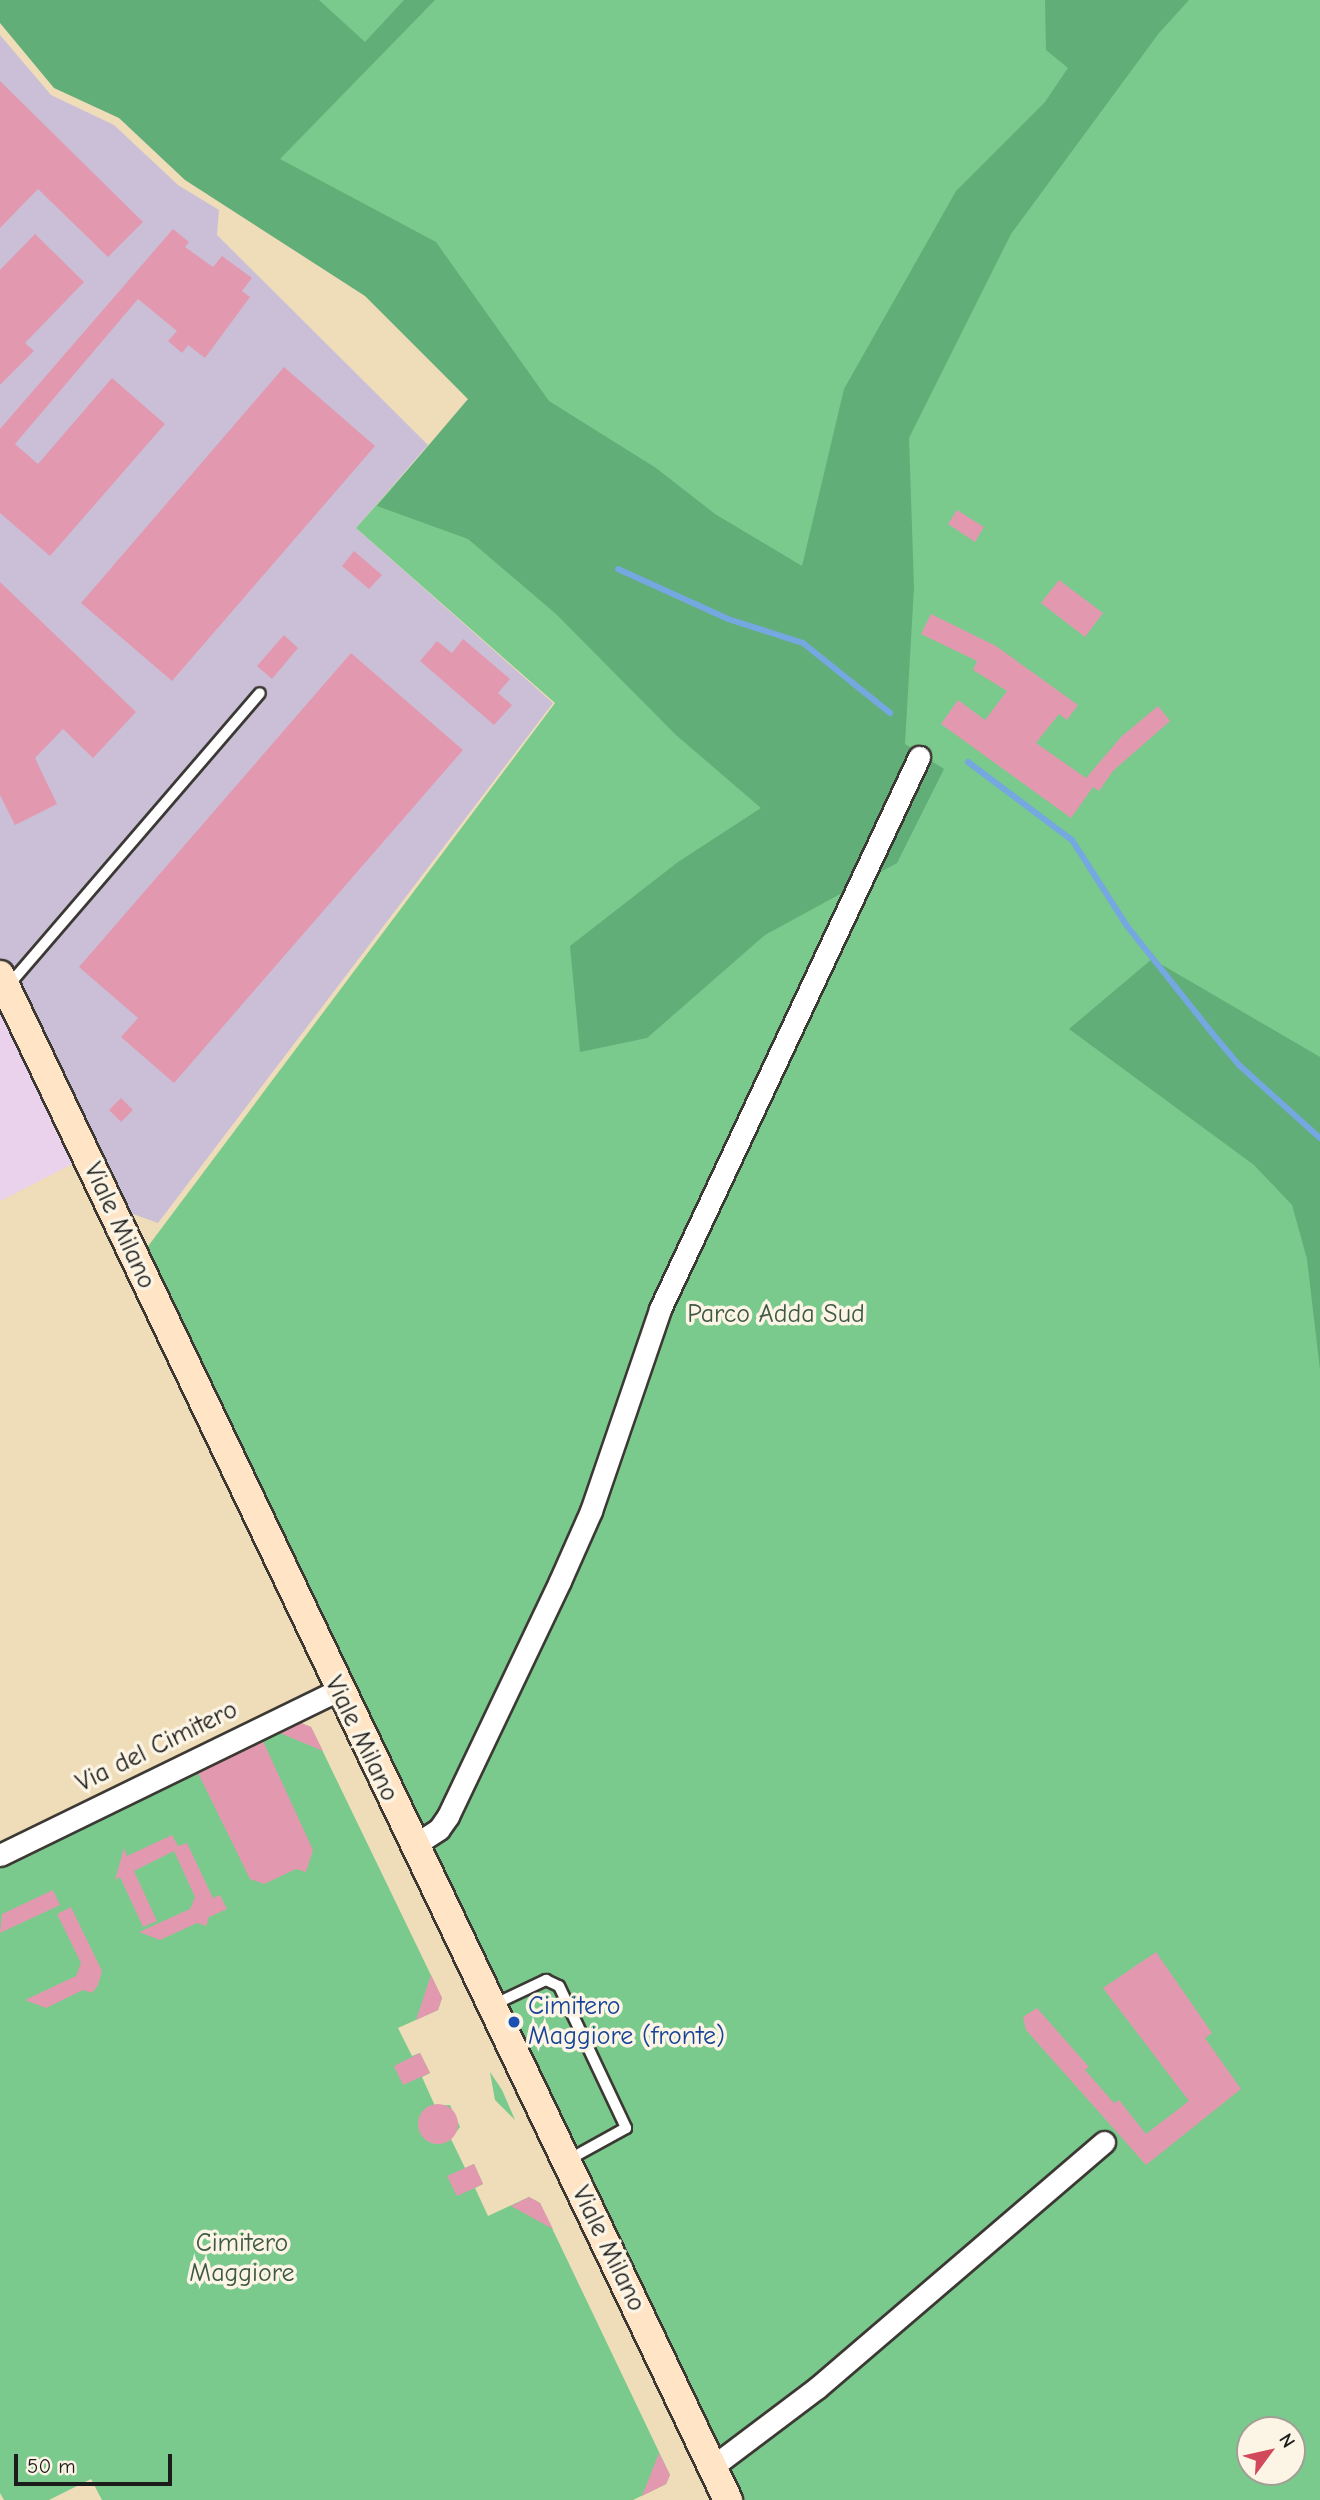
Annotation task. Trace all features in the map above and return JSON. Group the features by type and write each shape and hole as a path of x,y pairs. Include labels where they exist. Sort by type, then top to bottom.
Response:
{"street":[{"path":"413,1846 439,1829 448,1816 560,1581 591,1511 660,1309 919,757"},
{"name":"Viale Milano","path":"3,981 338,1690 728,2500"},
{"name":"Via del Cimitero","path":"0,1855 338,1690"},
{"path":"712,2467 817,2388 1104,2142"}],"lane":[{"path":"3,981 260,693"},
{"path":"490,2006 546,1980 559,1986 626,2128 566,2162"}],"shaded area":[{"path":"0,35 51,95 114,125 178,185 219,210 217,235 428,445 356,528 553,703 158,1223 97,1201 0,973"},
{"path":"0,973 88,1156 0,1201"}],"green space":[{"name":"Parco Adda Sud","path":"0,0 1320,0 1320,2500 740,2500 143,1253 555,703 356,528 469,400 365,293"},
{"path":"0,0 319,0 365,42 404,0 435,0 280,159 436,242 549,401 656,468 715,514 802,566 844,389 956,191 1045,102 1068,68 1046,50 1045,0 1189,0 1159,33 1011,234 909,438 914,587 905,744 944,769 897,863 765,935 647,1038 580,1052 570,946 678,862 761,808 676,735 556,614 468,539 377,506 468,399 365,296 185,180 119,118 54,88 0,23"},
{"path":"1152,959 1320,1057 1320,1370 1307,1259 1292,1205 1254,1165 1069,1029"},
{"name":"Cimitero Maggiore","path":"301,1723 311,1727 442,1998 438,2010 398,2028 412,2056 420,2053 430,2073 422,2077 435,2106 450,2105 460,2127 451,2139 465,2168 474,2164 483,2184 475,2188 488,2216 529,2197 540,2203 670,2475 666,2484 633,2500 102,2500 91,2479 49,2500 4,2500 0,2493 0,1864"},
{"path":"490,2072 502,2090 515,2120 495,2100"}],"building":[{"path":"0,81 143,222 108,257 38,189 0,228"},
{"path":"173,229 189,242 185,247 213,267 222,256 252,278 242,291 250,297 205,358 188,345 182,353 168,341 177,331 138,299 15,444 38,464 112,378 165,424 50,556 0,513 0,429"},
{"path":"35,234 84,282 25,343 34,351 0,385 0,270"},
{"path":"284,367 375,446 172,681 81,603"},
{"path":"957,510 984,527 975,542 948,524"},
{"path":"354,551 382,575 369,589 342,566"},
{"path":"1059,580 1103,613 1085,637 1041,603"},
{"path":"0,582 136,712 93,758 63,729 35,758 57,804 15,825 0,795"},
{"path":"931,614 996,646 1078,705 1067,720 1059,714 1036,743 1086,778 1121,737 1158,706 1170,721 1113,771 1099,791 1093,787 1071,818 941,724 958,700 985,720 1007,691 973,670 977,661 921,634"},
{"path":"284,635 298,648 272,679 257,666"},
{"path":"463,639 510,679 498,693 512,705 494,725 420,661 437,641 452,653"},
{"path":"351,653 463,750 174,1083 121,1037 138,1018 79,967"},
{"path":"121,1098 133,1110 121,1122 109,1110"},
{"path":"301,1723 311,1727 323,1751 280,1733"},
{"path":"263,1741 313,1850 306,1872 296,1869 264,1884 250,1879 198,1773"},
{"path":"172,1835 178,1846 187,1843 213,1898 220,1895 227,1909 209,1917 206,1926 197,1923 160,1940 139,1932 190,1909 195,1897 174,1851 134,1871 157,1921 143,1927 120,1877 115,1880 124,1848 127,1856"},
{"path":"53,1890 60,1905 0,1933 2,1914"},
{"path":"71,1907 102,1971 98,1985 92,1993 83,1990 46,2008 25,2000 76,1976 81,1963 57,1914"},
{"path":"1156,1952 1212,2033 1205,2038 1241,2089 1146,2165 1026,2030 1023,2017 1037,2008 1089,2067 1085,2070 1114,2103 1119,2100 1146,2134 1189,2101 1103,1988"},
{"path":"431,1975 442,1998 438,2010 416,2020"},
{"path":"420,2053 430,2073 403,2085 394,2066"},
{"path":"438,2104 452,2110 458,2124 452,2138 438,2144 424,2138 418,2124 424,2110"},
{"path":"474,2164 483,2184 457,2196 447,2176"},
{"path":"529,2197 540,2203 553,2229 511,2206"},
{"path":"659,2453 670,2475 666,2484 642,2496"}],"waterway":[{"path":"618,569 728,619 803,643 890,713"},
{"path":"968,762 1072,840 1127,926 1212,1033 1239,1065 1320,1138"}],"place":[{"name":"Cimitero Maggiore (fronte)","path":"514,2022"}]}
